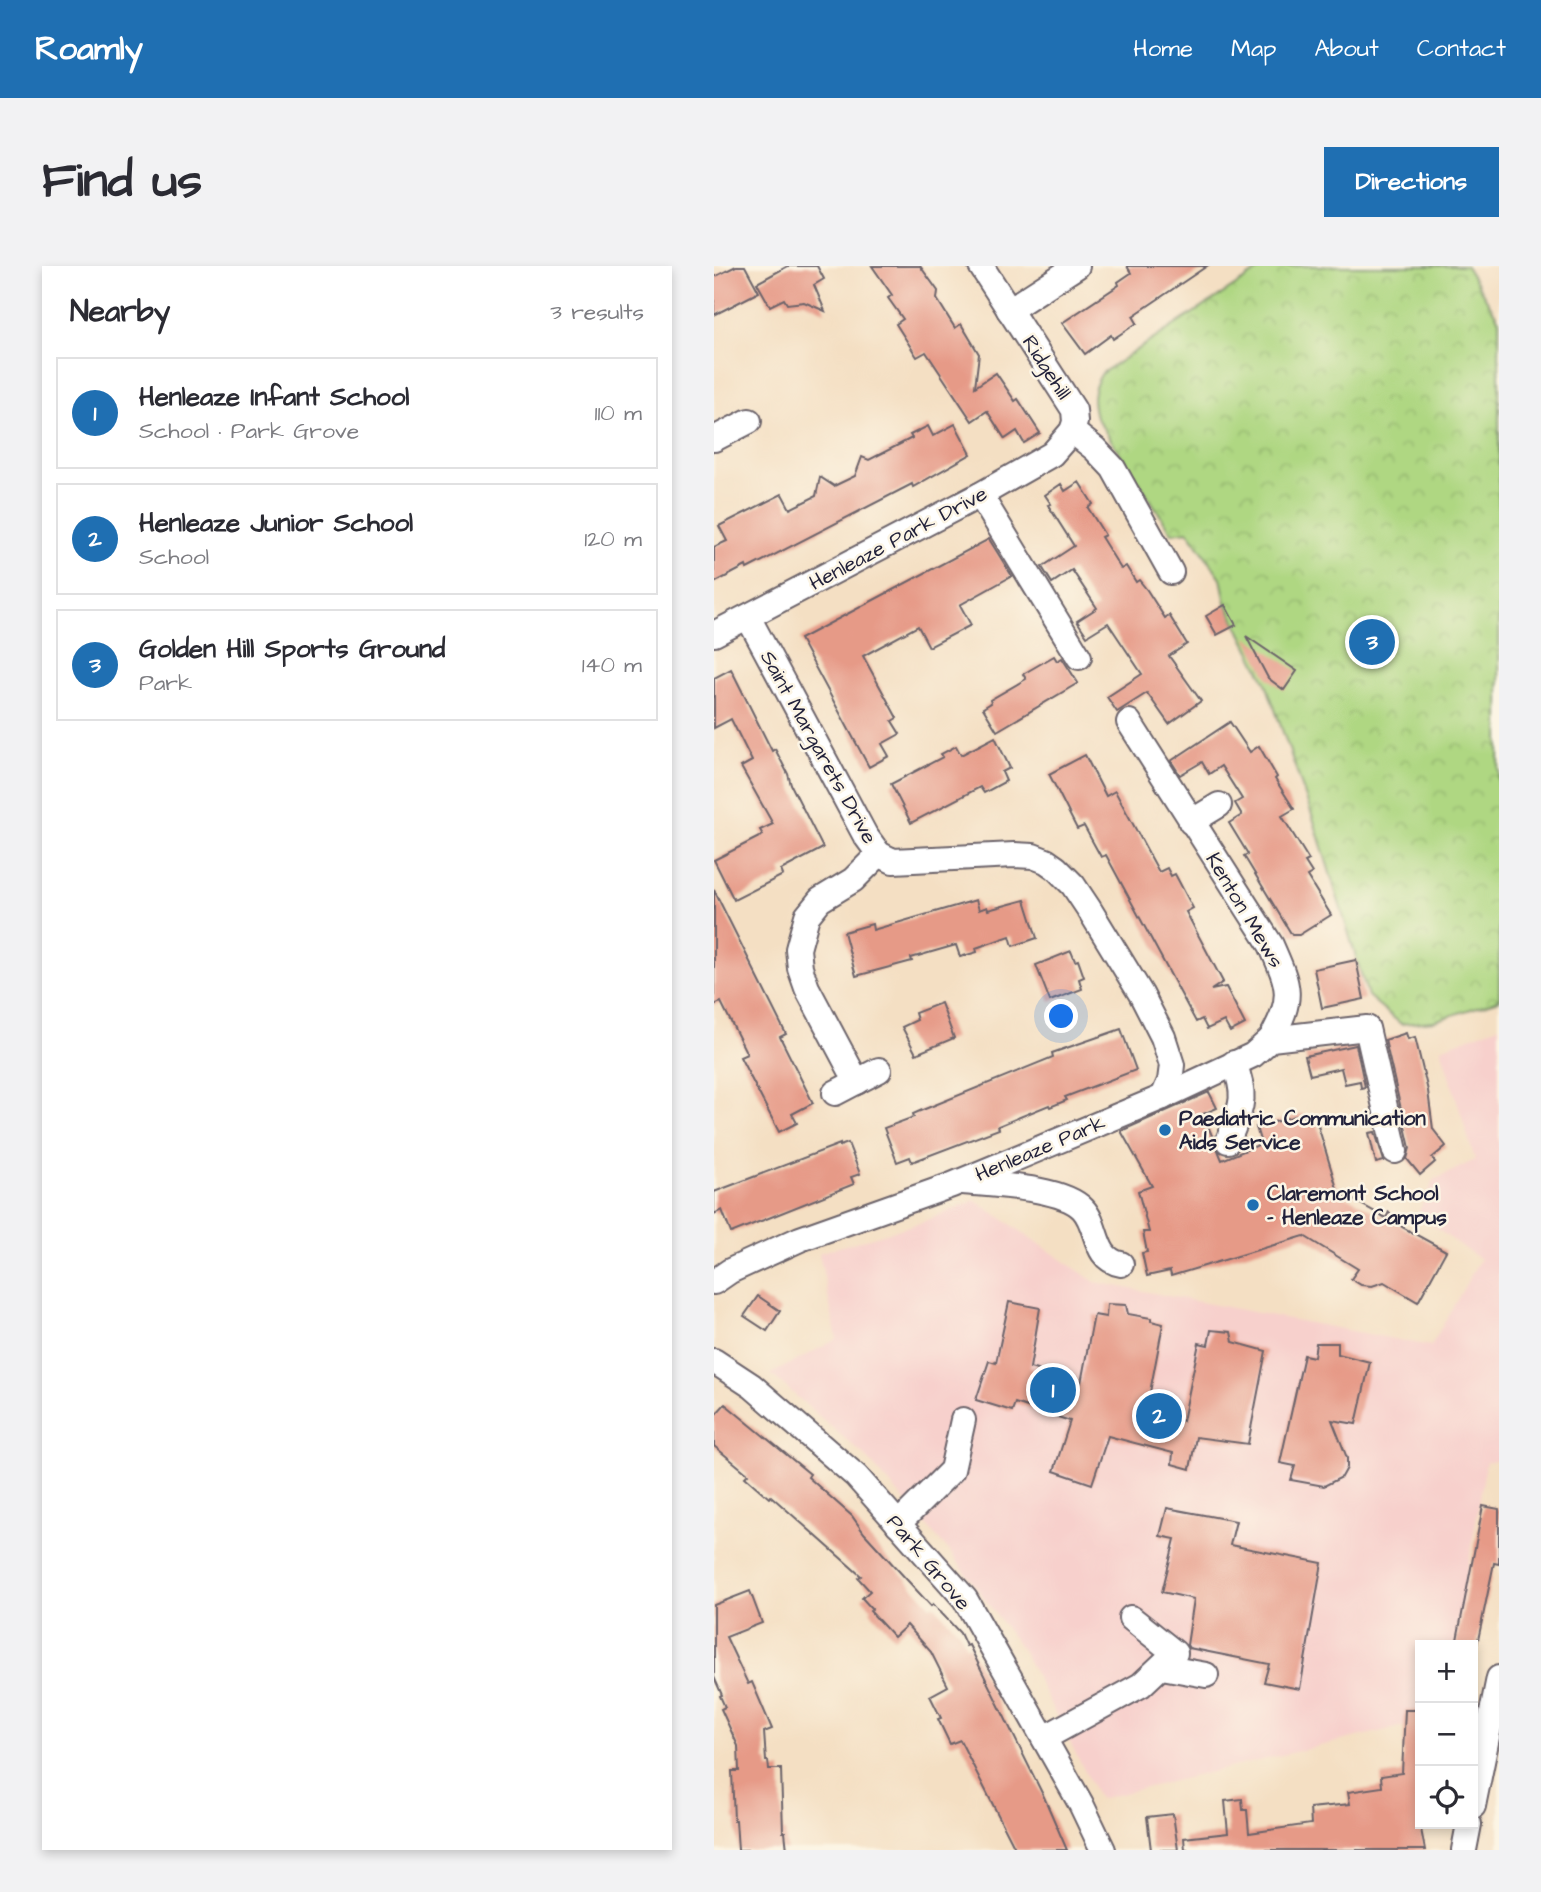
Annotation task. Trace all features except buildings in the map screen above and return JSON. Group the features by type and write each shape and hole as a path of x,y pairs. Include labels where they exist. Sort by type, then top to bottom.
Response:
{"street":[{"name":"Ridgehill","path":"981,266 1074,410 1075,422 1072,431"},
{"path":"1009,310 1077,266"},
{"path":"714,439 749,421"},
{"path":"1072,431 1113,468 1171,572"},
{"name":"Henleaze Park Drive","path":"714,634 981,495 1052,454 1072,431"},
{"path":"981,495 1076,645"},
{"name":"Saint Margarets Drive","path":"748,617 864,835 879,854 893,861 984,855 1033,856 1056,868 1073,885 1141,994 1164,1037 1172,1065 1170,1081 1163,1097"},
{"name":"Kenton Mews","path":"1129,722 1270,945 1283,971 1288,998 1271,1039"},
{"path":"1191,822 1219,805"},
{"path":"879,854 853,880 820,900 807,916 798,949 800,968 846,1088 879,1070"},
{"name":"Henleaze Park","path":"714,1282 730,1271 800,1239 959,1182 1163,1097 1253,1055 1271,1039 1367,1028 1395,1151"},
{"path":"1228,1141 1240,1109 1243,1091 1234,1063"},
{"path":"959,1182 1019,1187 1064,1196 1083,1208 1105,1256 1121,1264"},
{"name":"Park Grove","path":"714,1361 752,1386 856,1476 965,1598 1081,1804 1103,1850"},
{"path":"898,1524 952,1470 963,1420"},
{"path":"1044,1738 1141,1685 1175,1653 1131,1618"},
{"path":"1162,1667 1206,1675"},
{"path":"1478,1781 1499,1678"},
{"path":"1464,1850 1468,1829"}],"shaded area":[{"path":"1499,1026 1499,1460 1486,1462 1456,1640 1415,1640 1415,1723 1099,1799 1024,1653 954,1557 866,1457 771,1374 837,1339 819,1253 920,1223 975,1200 1095,1282 1431,1346 1480,1259 1417,1215 1434,1180 1475,1160 1441,1048"}],"green space":[{"path":"1265,266 1466,266 1499,320 1499,1000 1434,1021 1401,1024 1368,996 1313,818 1265,681 1226,603 1221,578 1188,531 1172,533 1094,410 1093,394 1102,373"}],"place":[{"name":"Golden Hill Sports Ground","path":"1372,642"},
{"name":"Paediatric Communication Aids Service","path":"1165,1130"},
{"name":"Claremont School - Henleaze Campus","path":"1253,1205"},
{"name":"Henleaze Infant School","path":"1053,1390"},
{"name":"Henleaze Junior School","path":"1159,1416"}]}
